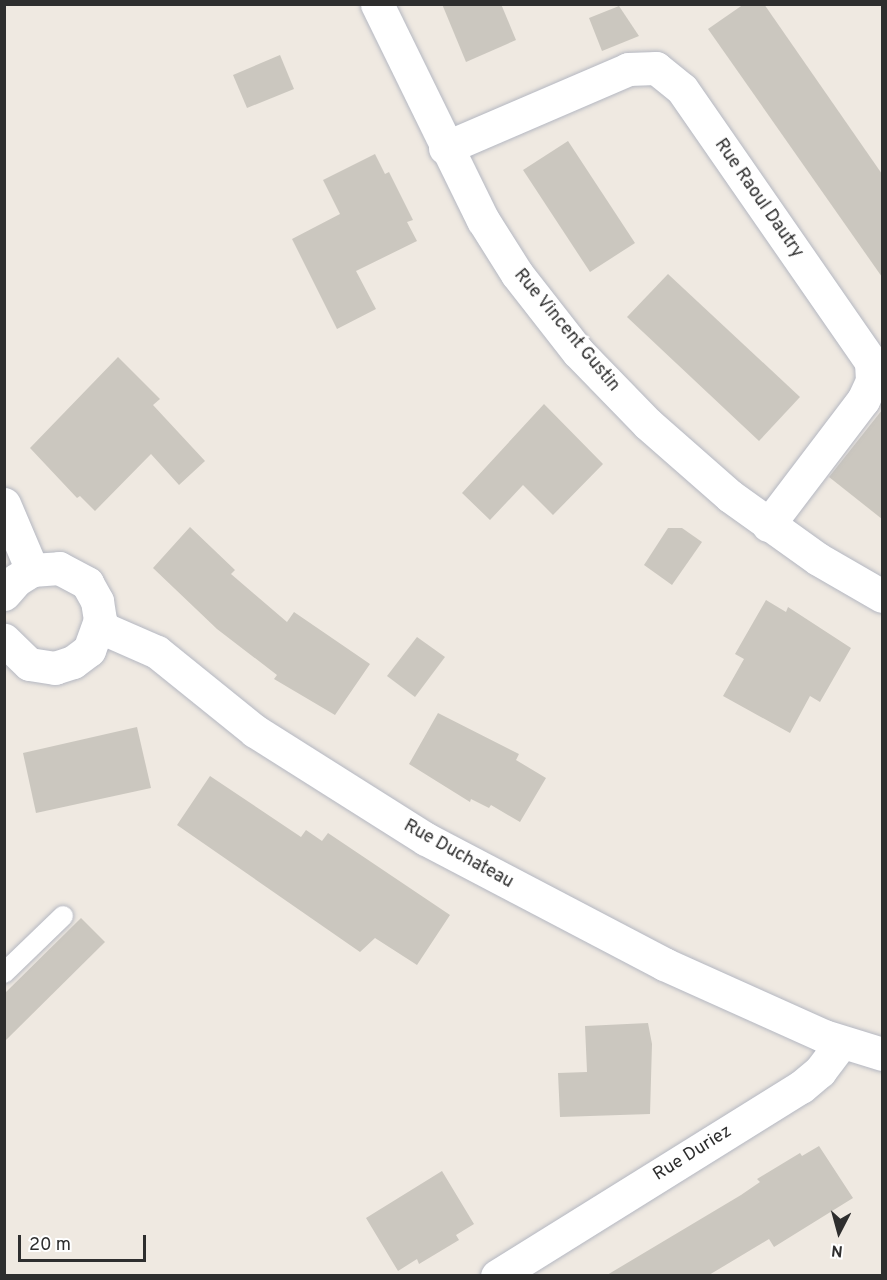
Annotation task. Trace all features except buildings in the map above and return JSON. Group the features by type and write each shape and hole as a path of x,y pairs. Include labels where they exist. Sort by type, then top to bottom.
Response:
{"street":[{"name":"Rue Vincent Gustin","path":"377,4 445,147 499,249 579,352 681,455 768,525 882,596"},
{"name":"Rue Raoul Dautry","path":"445,147 628,69 656,68 682,89 871,362 872,381 863,400 768,525"},
{"path":"4,504 32,570"},
{"path":"4,594 16,580 32,570 59,568 82,579 97,601 100,627 88,650 67,665 35,666 7,651"},
{"name":"Rue Duchateau","path":"100,627 156,652 255,731 426,839 664,964 841,1043"},
{"path":"841,1043 882,1054"},
{"name":"Rue Duriez","path":"497,1275 801,1087 820,1071 841,1043"}],"lane":[{"path":"4,973 63,916"}]}
